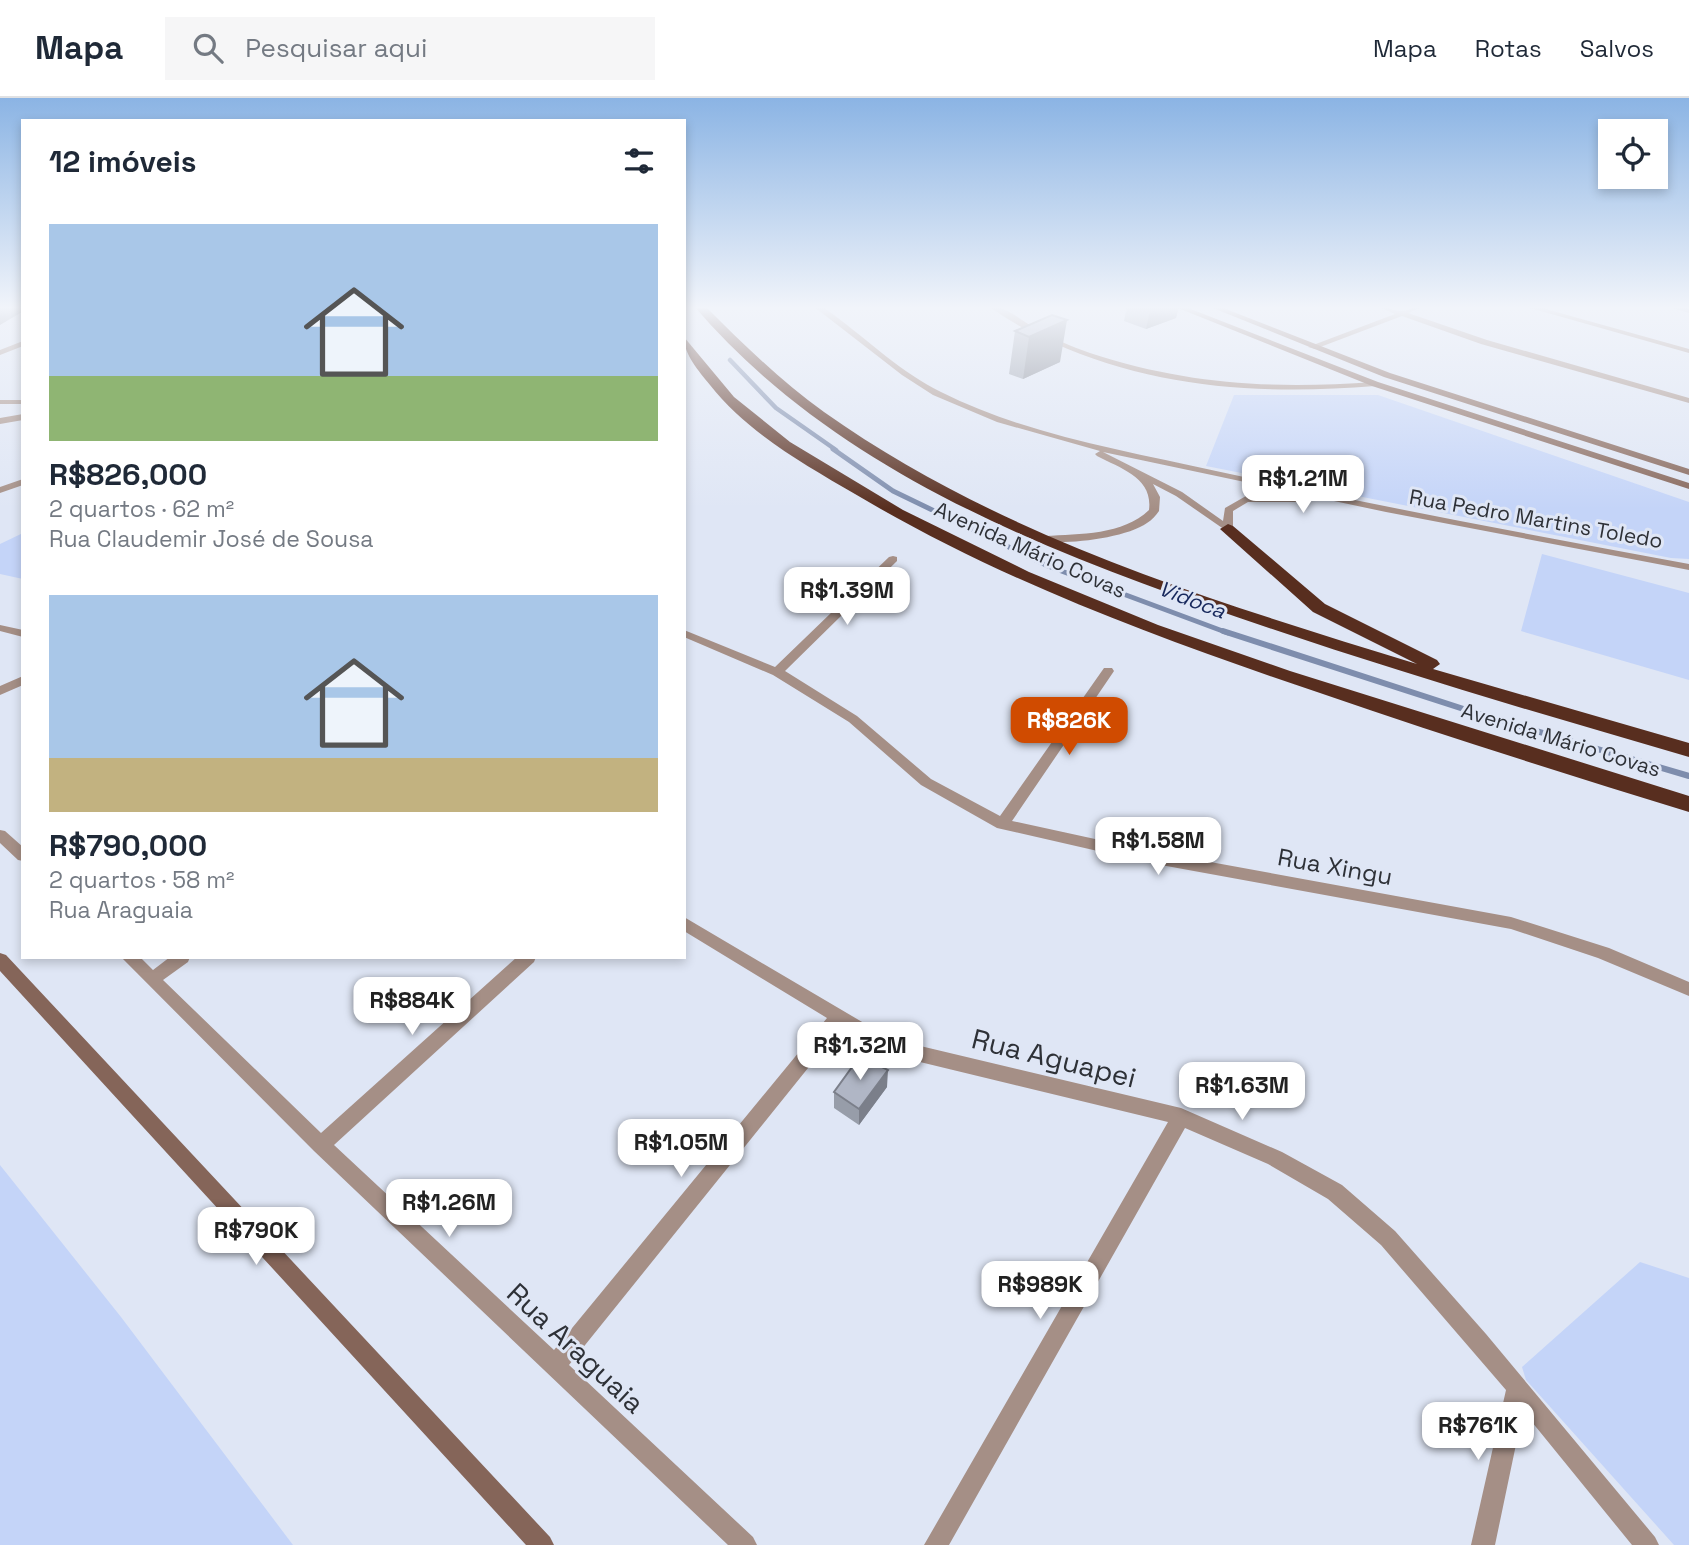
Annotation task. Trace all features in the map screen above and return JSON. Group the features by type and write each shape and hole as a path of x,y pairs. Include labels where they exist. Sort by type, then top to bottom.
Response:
{"highway":[{"name":"Avenida Mário Covas","path":"710,374 735,405 770,435 886,509 1000,566 1135,622 1302,681 1545,761 1689,804"},
{"name":"Avenida Mário Covas","path":"768,374 886,459 976,509 1045,539 1174,590 1357,653 1689,750"},
{"path":"1228,529 1319,608 1507,698"}],"main road":[{"path":"1348,374 1689,486"},
{"path":"1389,374 1474,404 1689,472"},
{"path":"0,960 542,1545"}],"street":[{"path":"903,374 936,394 976,411 1067,439 1377,509"},
{"path":"1147,374 1243,388 1338,388 1375,384"},
{"path":"1338,388 1343,374"},
{"path":"1593,374 1689,401"},
{"path":"0,402 21,402"},
{"path":"0,421 21,416"},
{"path":"1067,439 1179,494 1228,529"},
{"path":"1045,539 1113,533 1146,520 1157,499 1153,488 1141,474"},
{"path":"0,490 21,483"},
{"path":"1228,529 1228,510 1245,499 1304,499 1377,509"},
{"name":"Rua Pedro Martins Toledo","path":"1377,509 1689,567"},
{"path":"778,672 893,559"},
{"path":"0,628 21,633"},
{"name":"Rua Xingu","path":"686,634 778,672 853,719 926,782 1002,824 1150,857 1511,923 1603,953 1689,988"},
{"path":"1002,824 1108,671"},
{"path":"0,691 21,681"},
{"path":"4,838 21,854"},
{"name":"Rua Aguapei","path":"686,924 887,1046 1181,1117 1275,1158 1335,1192 1388,1238 1647,1545"},
{"name":"Rua Araguaia","path":"131,959 321,1145 745,1545"},
{"path":"152,979 179,959"},
{"path":"321,1145 526,959"},
{"path":"554,1367 839,1016"},
{"path":"936,1545 1181,1117"},
{"path":"1483,1545 1517,1388"}],"shaded area":[{"path":"1234,395 1378,395 1689,502 1689,559 1671,558 1206,466"},
{"path":"21,534 21,579 0,574 0,544"},
{"path":"1542,554 1689,593 1689,680 1521,631"},
{"path":"0,1165 121,1317 293,1545 0,1545"},
{"path":"1640,1262 1689,1278 1689,1545 1674,1545 1526,1380 1522,1367"}],"building":[{"path":"860,1056 888,1070 859,1109 834,1092"}],"waterway":[{"name":"Vidoca","path":"743,374 776,408 836,450"},
{"name":"Vidoca","path":"833,449 893,491 1048,566 1228,633"},
{"name":"Vidoca","path":"1223,631 1479,714 1689,776"}]}
